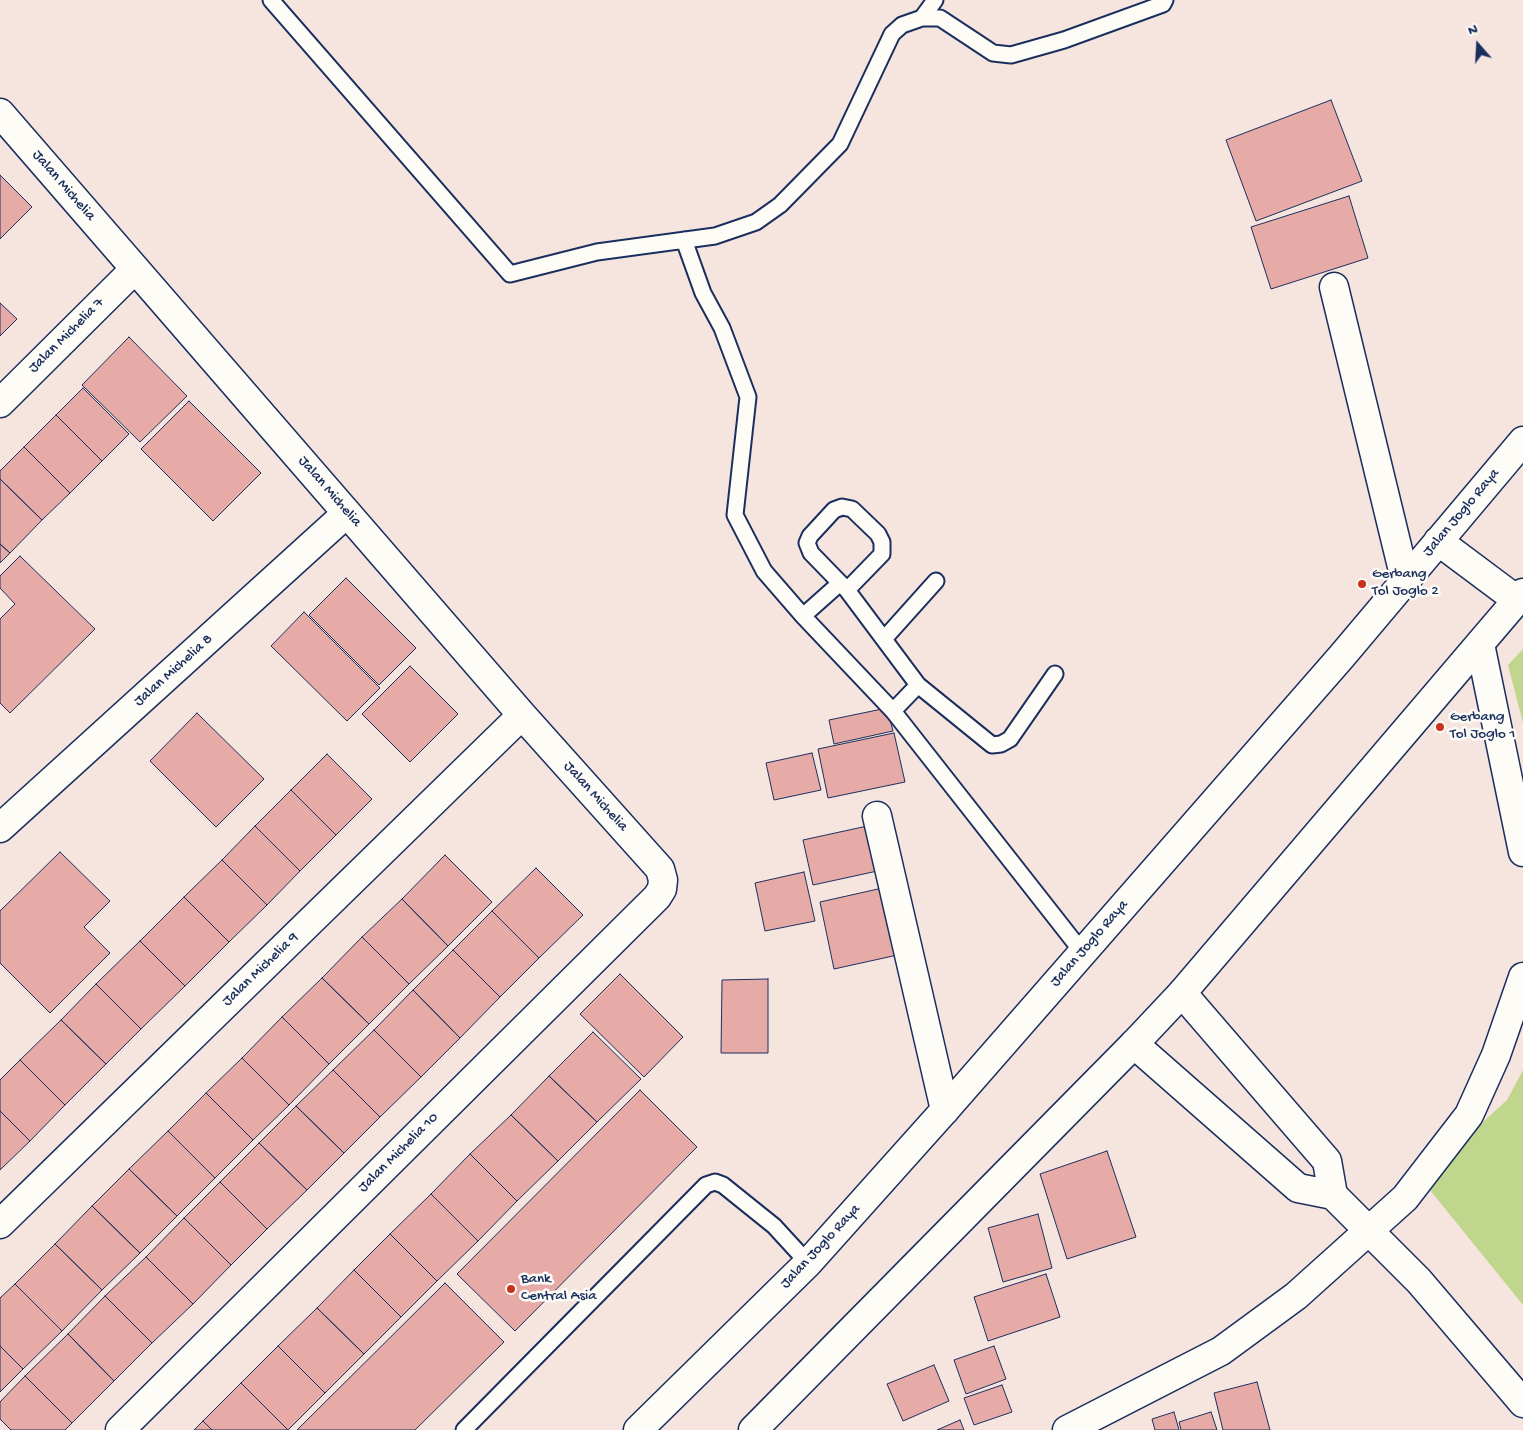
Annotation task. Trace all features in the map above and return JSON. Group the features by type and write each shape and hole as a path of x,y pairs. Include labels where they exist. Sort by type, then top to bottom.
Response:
{"street":[{"name":"Jalan Michelia","path":"0,113 522,715 660,869"},
{"name":"Jalan Michelia 7","path":"0,403 135,269"},
{"path":"1334,287 1405,579"},
{"name":"Jalan Joglo Raya","path":"638,1430 808,1263 945,1110 1342,656 1523,441"},
{"name":"Jalan Michelia 8","path":"0,828 347,513"},
{"path":"753,1430 1182,993 1520,596 1438,541"},
{"path":"1480,644 1523,852"},
{"name":"Jalan Michelia 9","path":"0,1224 522,715"},
{"path":"877,816 945,1110"},
{"name":"Jalan Michelia 10","path":"120,1430 658,897 662,889 660,869"},
{"path":"1067,1430 1221,1351 1296,1296 1405,1198 1469,1115 1496,1055 1523,977"},
{"path":"1182,993 1327,1161 1333,1195"},
{"path":"1134,1044 1298,1188 1333,1195 1419,1281 1523,1403"}],"lane":[{"path":"271,0 510,274 597,252 715,236 756,222 780,205 840,144 892,34 902,25 922,18 940,18 993,53 1011,55 1064,40 1163,4 1165,0"},
{"path":"922,18 935,0"},
{"path":"684,240 702,293 722,328 748,397 734,515 764,571 803,616 893,711 1083,953"},
{"path":"803,616 843,586 882,554 882,542 878,534 852,509 842,507 834,510 810,536 808,544 811,553 843,586 918,685 992,744 1002,744 1010,739 1055,674"},
{"path":"884,639 936,582"},
{"path":"893,711 918,685"},
{"path":"464,1430 706,1185 715,1182 723,1185 774,1226 808,1263"}],"green space":[{"path":"1523,649 1523,723 1508,665"},
{"path":"1523,1070 1523,1305 1421,1179 1507,1100"}],"building":[{"path":"1331,100 1362,181 1256,221 1226,140"},
{"path":"0,175 32,207 0,239"},
{"path":"1349,196 1368,258 1271,289 1251,227"},
{"path":"0,303 17,319 0,336"},
{"path":"129,337 187,396 140,442 82,385"},
{"path":"83,388 129,434 102,461 56,415"},
{"path":"189,401 261,473 213,521 141,449"},
{"path":"56,415 102,461 70,493 24,447"},
{"path":"24,447 70,493 42,520 0,479 0,471"},
{"path":"0,479 42,520 10,553 0,544"},
{"path":"0,544 10,553 0,563"},
{"path":"20,556 95,629 10,713 0,703 0,619 15,604 0,588 0,576"},
{"path":"346,578 416,648 379,685 309,615"},
{"path":"304,612 380,688 347,721 271,646"},
{"path":"410,666 458,714 410,762 362,714"},
{"path":"887,708 893,731 834,744 829,720"},
{"path":"197,713 264,779 216,827 150,761"},
{"path":"894,733 905,782 828,798 818,749"},
{"path":"812,753 821,790 774,800 766,763"},
{"path":"327,754 372,799 336,835 291,790"},
{"path":"291,790 336,835 300,871 255,826"},
{"path":"872,825 882,870 813,885 803,840"},
{"path":"255,826 300,871 267,905 222,860"},
{"path":"60,852 110,901 84,927 110,953 50,1013 0,963 0,911"},
{"path":"445,855 492,902 448,946 402,899"},
{"path":"222,860 267,905 229,942 184,897"},
{"path":"536,868 583,915 539,958 492,911"},
{"path":"804,872 815,921 765,931 755,883"},
{"path":"887,887 902,954 834,969 820,902"},
{"path":"184,897 229,942 185,986 140,941"},
{"path":"402,899 448,946 409,984 362,937"},
{"path":"492,911 539,958 500,997 453,950"},
{"path":"362,937 409,984 369,1024 322,978"},
{"path":"140,941 185,986 141,1029 96,984"},
{"path":"453,950 500,997 460,1038 413,990"},
{"path":"620,974 683,1037 644,1077 580,1014"},
{"path":"322,978 369,1024 329,1064 282,1017"},
{"path":"768,979 768,1053 721,1053 722,980"},
{"path":"96,984 141,1029 106,1064 61,1020"},
{"path":"413,990 460,1038 421,1077 374,1030"},
{"path":"282,1017 329,1064 289,1105 242,1058"},
{"path":"61,1020 106,1064 65,1105 20,1060"},
{"path":"374,1030 421,1077 380,1117 333,1070"},
{"path":"593,1032 641,1079 597,1122 549,1076"},
{"path":"242,1058 289,1105 253,1140 206,1093"},
{"path":"20,1060 65,1105 30,1141 0,1111 0,1080"},
{"path":"333,1070 380,1117 344,1153 296,1106"},
{"path":"549,1076 597,1122 558,1161 511,1115"},
{"path":"640,1090 697,1147 515,1331 457,1274"},
{"path":"206,1093 253,1140 215,1178 168,1131"},
{"path":"296,1106 344,1153 307,1190 259,1143"},
{"path":"0,1111 30,1141 0,1170"},
{"path":"511,1115 558,1161 517,1201 470,1154"},
{"path":"168,1131 215,1178 177,1216 129,1169"},
{"path":"259,1143 307,1190 267,1229 220,1182"},
{"path":"1107,1151 1136,1237 1067,1259 1040,1174"},
{"path":"470,1154 517,1201 478,1241 431,1194"},
{"path":"129,1169 177,1216 140,1253 92,1206"},
{"path":"220,1182 267,1229 231,1265 184,1218"},
{"path":"431,1194 478,1241 437,1281 390,1234"},
{"path":"92,1206 140,1253 102,1290 55,1244"},
{"path":"1038,1214 1052,1268 1003,1282 988,1228"},
{"path":"184,1218 231,1265 193,1304 146,1257"},
{"path":"390,1234 437,1281 401,1317 354,1270"},
{"path":"55,1244 102,1290 62,1331 15,1284"},
{"path":"146,1257 193,1304 152,1343 105,1296"},
{"path":"354,1270 401,1317 364,1354 317,1308"},
{"path":"1046,1274 1060,1317 988,1341 974,1297"},
{"path":"445,1283 504,1342 415,1430 297,1430"},
{"path":"15,1284 62,1331 23,1369 0,1346 0,1298"},
{"path":"105,1296 152,1343 114,1381 68,1334"},
{"path":"317,1308 364,1354 325,1393 278,1346"},
{"path":"68,1334 114,1381 72,1423 25,1376"},
{"path":"0,1346 23,1369 0,1392"},
{"path":"278,1346 325,1393 288,1430 241,1383"},
{"path":"994,1346 1006,1379 966,1394 954,1360"},
{"path":"934,1365 949,1401 903,1421 887,1384"},
{"path":"25,1376 72,1423 65,1430 11,1430 0,1419 0,1402"},
{"path":"1257,1382 1270,1430 1223,1430 1214,1393"},
{"path":"241,1383 288,1430 212,1430 203,1421"},
{"path":"1002,1385 1012,1412 974,1425 964,1398"},
{"path":"1174,1412 1179,1430 1155,1430 1152,1419"},
{"path":"1211,1412 1217,1430 1181,1430 1179,1422"},
{"path":"960,1420 964,1430 937,1430"},
{"path":"203,1421 212,1430 194,1430"}],"place":[{"name":"Gerbang Tol Joglo 2","path":"1362,584"},
{"name":"Gerbang Tol Joglo 1","path":"1440,727"},
{"name":"Bank Central Asia","path":"511,1289"}]}
